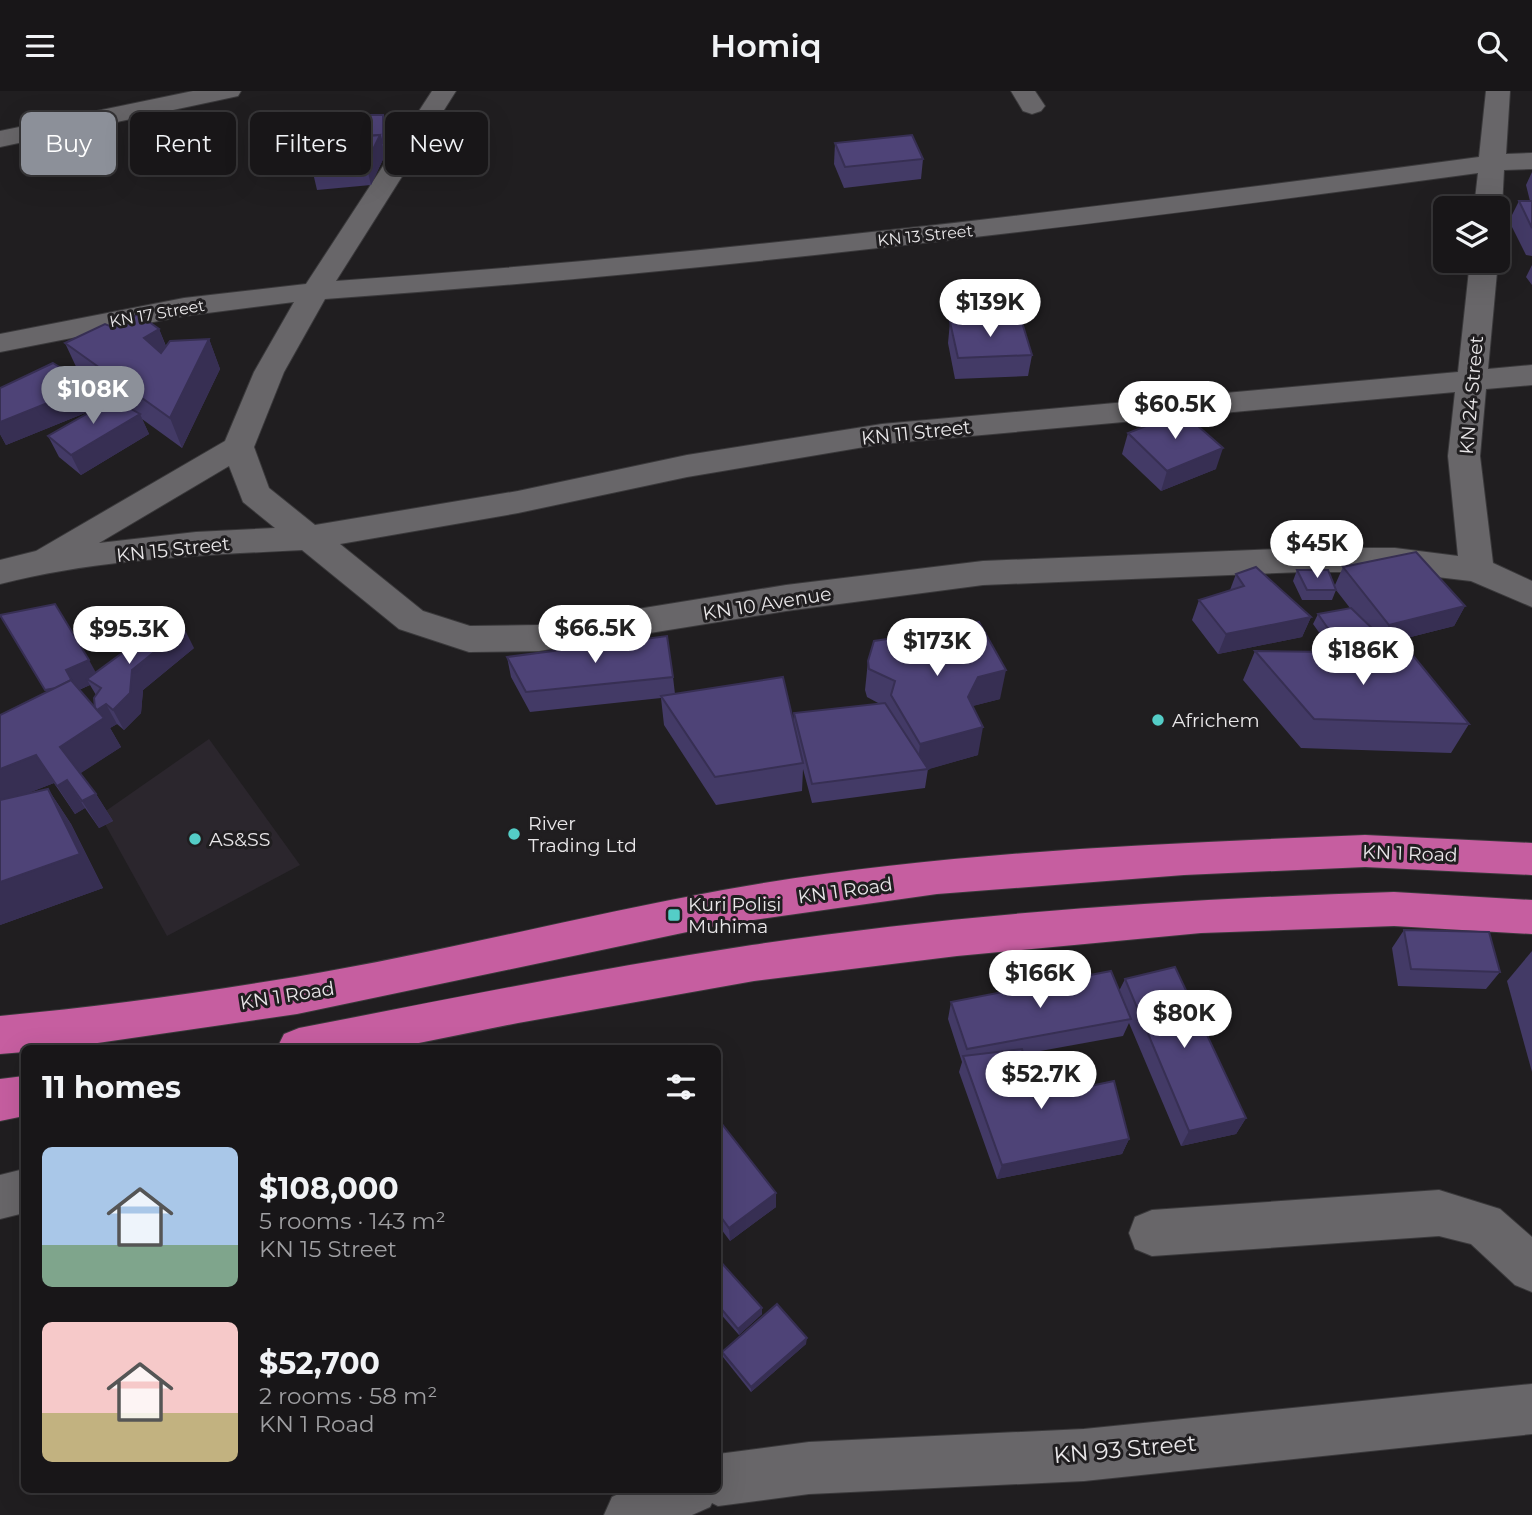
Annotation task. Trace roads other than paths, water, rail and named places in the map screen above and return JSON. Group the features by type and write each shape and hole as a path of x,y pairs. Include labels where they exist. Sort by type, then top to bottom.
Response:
{"highway":[{"name":"KN 1 Road","path":"0,1035 56,1030 296,995 725,908 937,877 1184,859 1365,851 1532,859"},
{"path":"314,1045 518,1004 754,963 957,938 1214,915 1394,909 1532,917"},
{"path":"0,1100 21,1096"}],"street":[{"path":"0,139 229,91"},
{"path":"238,447 269,372 315,291 444,91"},
{"path":"1489,196 1498,91"},
{"name":"KN 13 Street","path":"315,291 500,278 837,244 1183,205 1492,163 1532,161"},
{"name":"KN 24 Street","path":"1477,570 1464,456 1483,273"},
{"name":"KN 17 Street","path":"0,344 184,307 315,291"},
{"name":"KN 11 Street","path":"308,538 517,502 687,466 882,434 1532,375"},
{"name":"KN 10 Avenue","path":"238,447 254,494 411,620 469,639 538,638 786,598 983,573 1302,560 1395,560 1477,570 1532,595"},
{"name":"KN 15 Street","path":"39,562 238,447"},
{"name":"KN 15 Street","path":"0,572 39,562 196,544 308,538"},
{"path":"0,1197 21,1192"},
{"path":"1152,1233 1439,1213 1484,1225 1532,1268"},
{"name":"KN 93 Street","path":"721,1480 809,1468 1084,1455 1532,1409"},
{"path":"631,1515 683,1493"}],"place":[{"name":"Africhem","path":"1158,720"},
{"name":"River Trading Ltd","path":"514,834"},
{"name":"AS&SS","path":"195,839"},
{"name":"Kuri Polisi Muhima","path":"674,915"}]}
